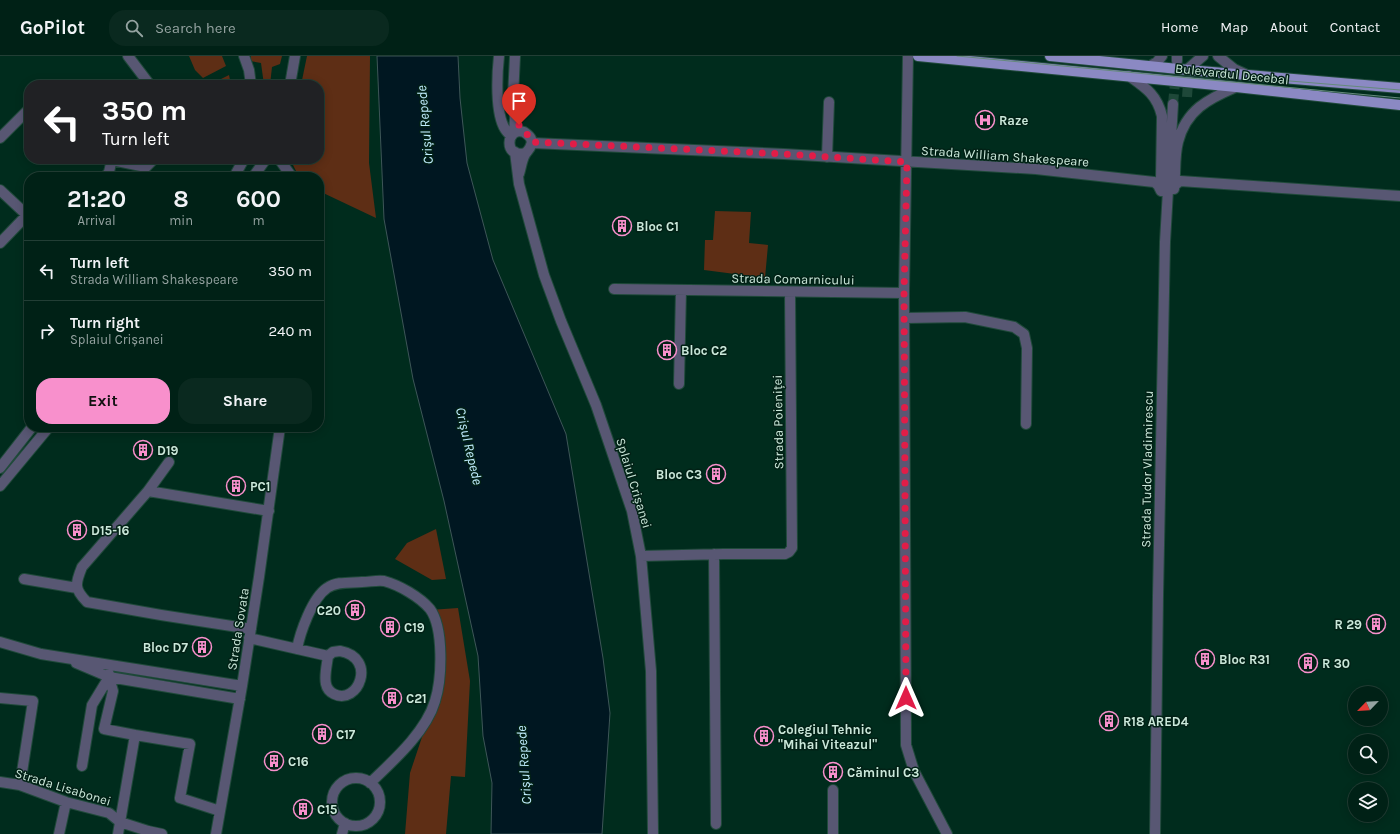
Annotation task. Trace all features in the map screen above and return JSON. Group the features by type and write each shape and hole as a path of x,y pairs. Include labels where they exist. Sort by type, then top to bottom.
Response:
{"main road":[{"name":"Bulevardul Decebal","path":"918,56 1400,104"},
{"name":"Bulevardul Decebal","path":"1050,56 1188,70 1400,88"}],"street":[{"path":"128,56 146,80"},
{"path":"244,56 249,70 250,80"},
{"path":"291,80 296,56"},
{"path":"499,56 497,88 501,120 505,129 516,134"},
{"name":"Splaiul Crișanei","path":"515,56 513,97 516,134 509,143 514,152 517,178 544,275 561,321 596,405 632,511 641,556 651,671 653,834"},
{"path":"908,56 904,293 906,745 914,771 947,834"},
{"path":"1150,66 1157,62 1162,56"},
{"path":"1189,68 1203,56"},
{"path":"1218,56 1234,69 1244,74"},
{"path":"1129,76 1153,94 1160,107 1162,116 1161,191 1166,207"},
{"path":"1166,207 1171,200 1174,186 1178,143 1187,121 1194,111 1204,102 1236,87"},
{"path":"827,157 829,102"},
{"name":"Strada Tudor Vladimirescu","path":"1155,834 1158,588 1166,207 1173,104"},
{"path":"0,138 24,114"},
{"name":"Splaiul Crișanei","path":"516,134 527,134 532,142"},
{"path":"517,178 526,153 532,142"},
{"name":"Strada William Shakespeare","path":"532,142 1036,169 1152,182"},
{"path":"514,152 518,154 526,153"},
{"path":"133,164 146,167 149,164"},
{"path":"1152,182 1162,176"},
{"path":"1174,186 1180,181 1400,196"},
{"path":"1152,182 1156,183 1161,191"},
{"path":"0,190 24,212"},
{"path":"0,243 24,220"},
{"name":"Strada Comarnicului","path":"614,289 904,293"},
{"path":"679,384 681,290"},
{"name":"Strada Poieniței","path":"714,554 784,554 789,552 792,548 790,292"},
{"path":"905,318 965,317 1014,328 1024,334 1027,348 1026,424"},
{"path":"0,468 28,432"},
{"path":"0,486 45,432"},
{"name":"Strada Sovata","path":"216,834 240,699 269,511 279,432"},
{"path":"169,462 148,491 82,567 78,577 78,594 87,602 250,633 297,649 328,656"},
{"path":"148,491 269,511"},
{"path":"641,556 714,554 716,824"},
{"path":"24,579 77,588"},
{"path":"297,649 301,632 317,599 327,588 338,584 383,581 410,592 430,610 438,628 441,661 436,700 427,722 392,762 370,783"},
{"path":"0,642 42,654 242,686"},
{"path":"333,652 348,652 359,662 362,673 361,680 357,687 349,694 342,696 337,695 330,691 327,687 326,674 328,656 333,652"},
{"path":"63,657 109,677 240,699"},
{"path":"110,664 109,677 113,690 104,729 190,744 180,798 220,811"},
{"path":"82,766 92,705 109,677"},
{"path":"0,698 33,701 20,785"},
{"path":"118,834 135,735"},
{"path":"349,779 361,779 370,783 378,794 379,806 374,817 364,824 356,826 345,823 338,818 332,806 333,794 339,784 349,779"},
{"name":"Strada Lisabonei","path":"0,782 20,785 66,802 109,813 120,822 138,831 161,834"},
{"path":"833,790 833,834"},
{"path":"59,834 66,802"},
{"path":"342,834 345,823"}],"shaded area":[{"path":"189,56 222,56 226,66 203,78 195,70"},
{"path":"251,56 282,56 280,64 272,67 271,80 263,80 261,63 250,61"},
{"path":"307,56 370,56 369,163 376,218 324,193 324,172 296,172 292,164 324,164 324,80 302,80"},
{"path":"229,75 230,80 219,80"},
{"path":"715,211 751,212 749,243 768,245 765,278 704,270 705,240 713,240"},
{"path":"436,529 446,579 432,580 395,559 407,543"},
{"path":"458,608 470,681 465,777 451,776 446,834 405,834 410,773 427,722 441,661 430,610"}],"water":[{"name":"Crișul Repede","path":"377,56 458,56 460,98 467,163 493,260 566,434 603,658 610,713 602,834 491,834 492,783 483,736 478,656 444,501 413,379 384,219"}],"tunnel":[{"path":"1173,104 1177,61"},
{"path":"1187,97 1189,68"}],"tram line":[{"path":"957,56 1400,98"},
{"path":"1253,78 1400,90"}],"place":[{"name":"Raze","path":"985,120"},
{"name":"Bloc C1","path":"622,226"},
{"name":"Bloc C2","path":"667,350"},
{"name":"D19","path":"143,450"},
{"name":"Bloc C3","path":"716,474"},
{"name":"PC1","path":"236,486"},
{"name":"D15-16","path":"77,530"},
{"name":"C20","path":"355,610"},
{"name":"R 29","path":"1376,624"},
{"name":"C19","path":"390,627"},
{"name":"Bloc D7","path":"202,647"},
{"name":"Bloc R31","path":"1205,659"},
{"name":"R 30","path":"1308,663"},
{"name":"C21","path":"392,698"},
{"name":"R18 ARED4","path":"1109,721"},
{"name":"C17","path":"322,734"},
{"name":"Colegiul Tehnic \"Mihai Viteazul\"","path":"764,736"},
{"name":"C16","path":"274,761"},
{"name":"Căminul C3","path":"833,772"},
{"name":"C15","path":"303,809"}],"route":[{"path":"519,125 532,142 784,154 907,162 904,293 906,698"}]}
